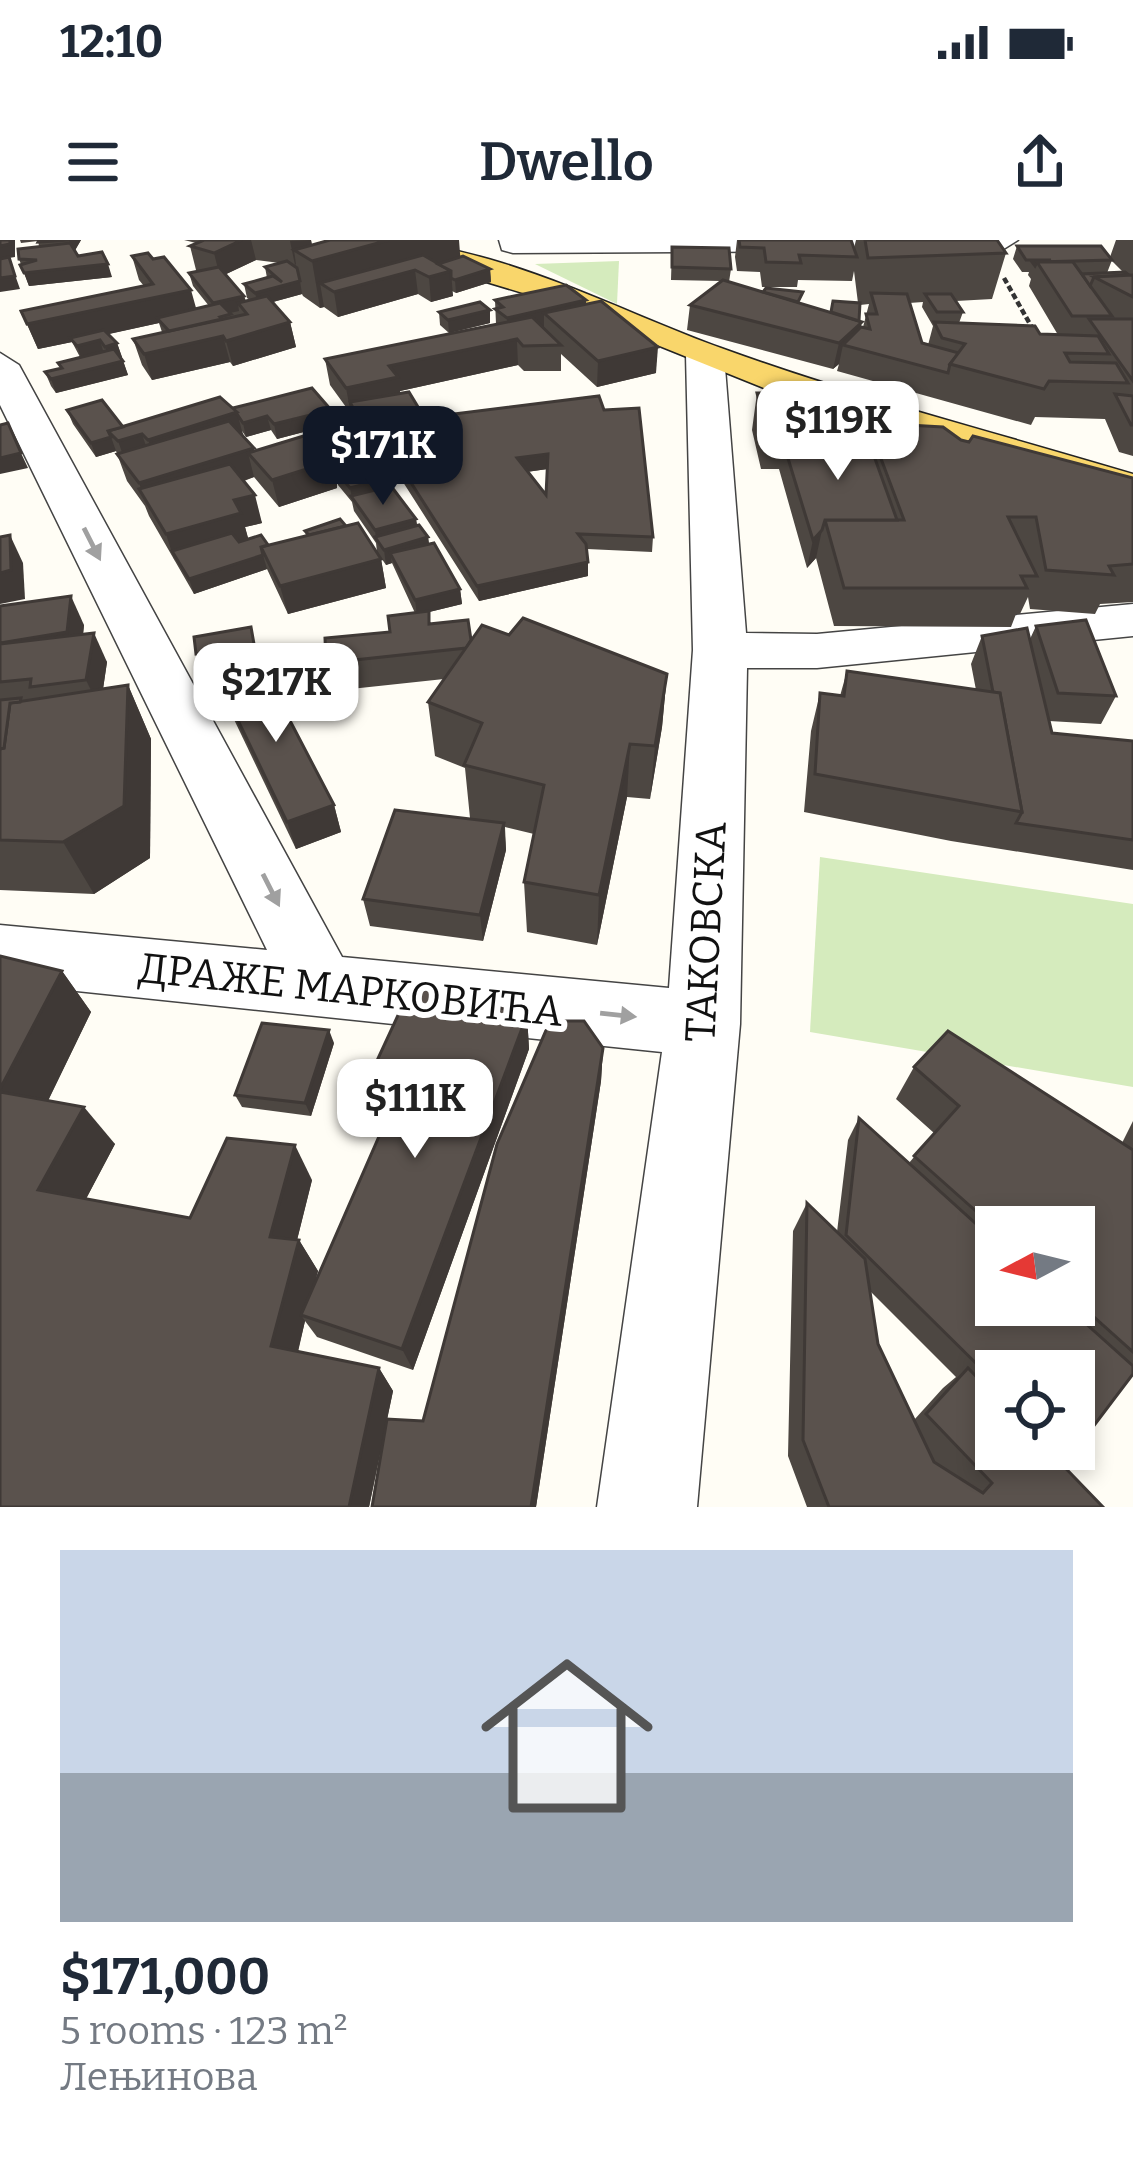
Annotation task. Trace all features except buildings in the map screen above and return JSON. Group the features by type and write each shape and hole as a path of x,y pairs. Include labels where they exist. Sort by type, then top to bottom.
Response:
{"main road":[{"path":"381,240 555,292 705,355 1133,488"},
{"path":"422,240 513,243 517,266 555,292"}],"street":[{"path":"513,243 1002,240"},
{"name":"ТАКОВСКА","path":"647,1507 703,1024 719,650 705,355"},
{"path":"0,365 39,482 320,986"},
{"path":"719,650 817,651 1133,620"},
{"name":"ДРАЖЕ МАРКОВИЋА","path":"0,954 703,1024"}],"path":[{"path":"982,240 1044,348"}],"green space":[{"path":"619,261 617,304 535,264"},
{"path":"820,857 1133,904 1133,1087 810,1032"}]}
